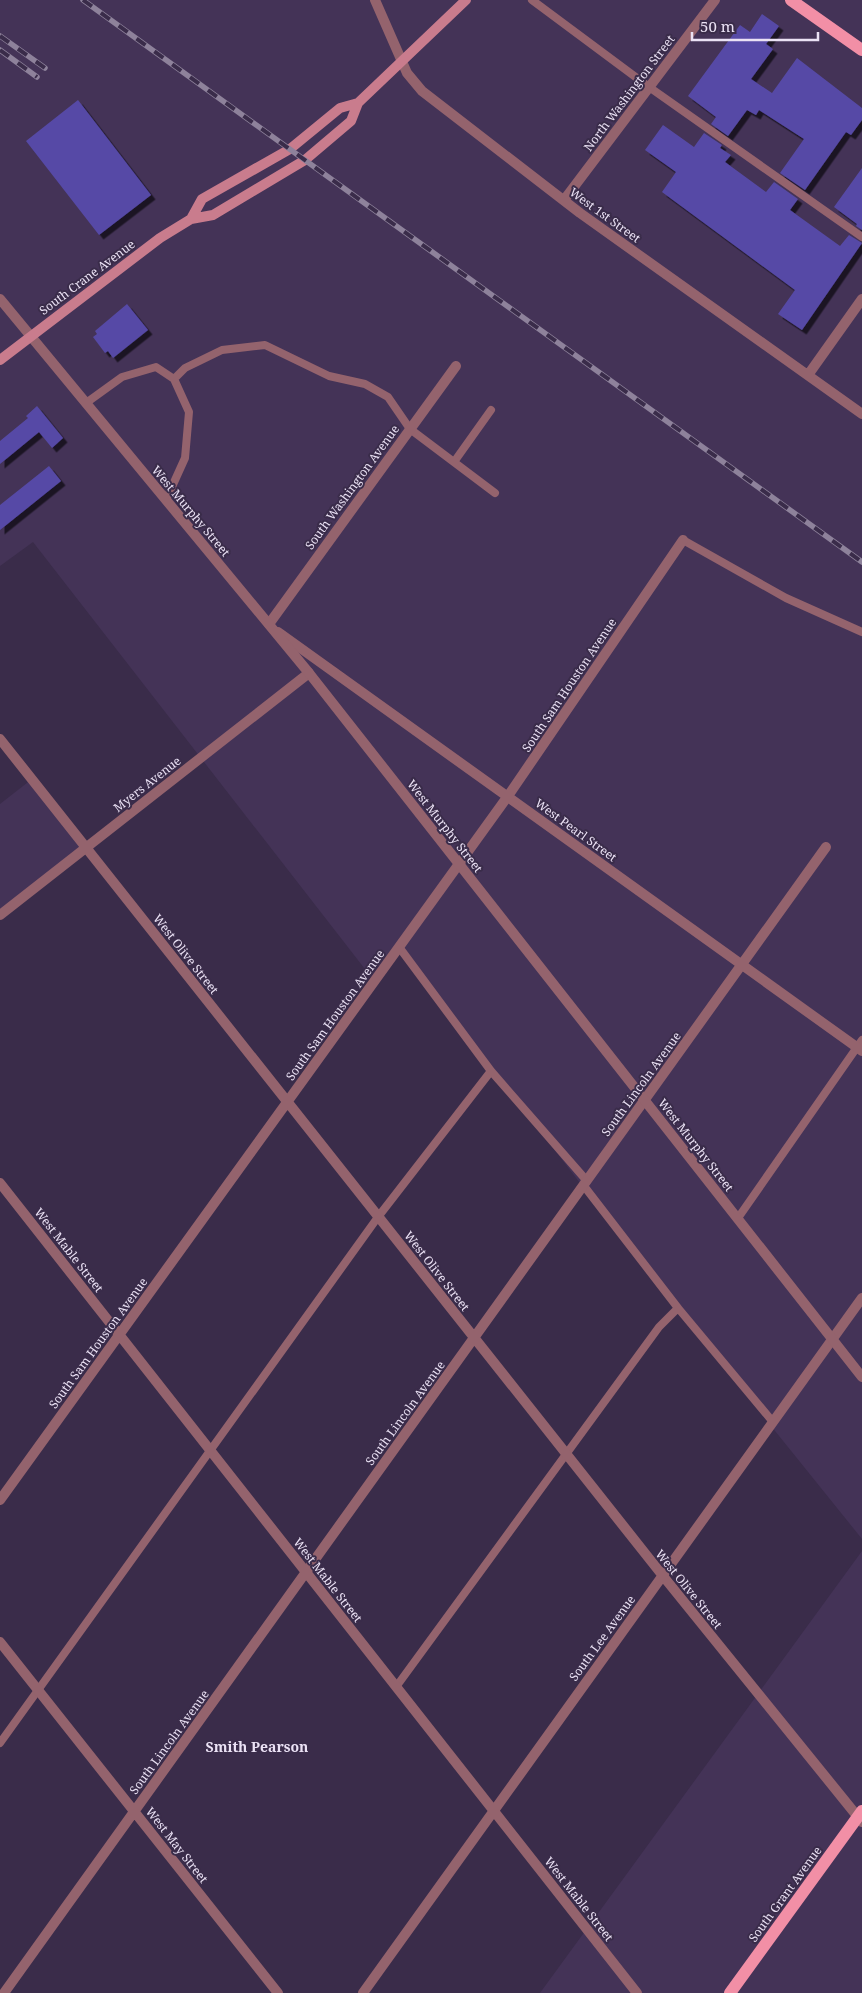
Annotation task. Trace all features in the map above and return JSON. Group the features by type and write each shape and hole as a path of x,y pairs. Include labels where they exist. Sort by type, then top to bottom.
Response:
{"main road":[{"name":"South Crane Avenue","path":"0,360 125,263 191,219 213,215 305,160 350,121 358,103 466,0"},
{"path":"791,0 861,49"},
{"name":"South Crane Avenue","path":"191,219 202,199 290,149 340,108 358,103"},
{"name":"South Grant Avenue","path":"730,1993 861,1817"}],"street":[{"name":"West 1st Street","path":"375,0 401,61 413,82 422,91 564,200 862,414"},
{"name":"North Washington Street","path":"564,200 715,0"},
{"name":"West Murphy Street","path":"0,299 309,673 862,1377"},
{"path":"808,375 862,299"},
{"name":"South Washington Avenue","path":"272,627 456,366"},
{"name":"South Sam Houston Avenue","path":"0,1500 508,796 684,540"},
{"name":"West Pearl Street","path":"272,627 742,965 860,1046"},
{"name":"Myers Avenue","path":"0,915 309,673"},
{"name":"West Olive Street","path":"0,739 663,1576 861,1817"},
{"name":"South Lincoln Avenue","path":"4,1993 826,847"},
{"name":"West Mable Street","path":"0,1184 637,1993"},
{"name":"South Lee Avenue","path":"363,1993 862,1298"},
{"name":"West May Street","path":"0,1642 278,1993"}],"lane":[{"path":"532,0 649,87 862,237"},
{"path":"174,379 185,368 222,350 265,345 329,376 365,384 388,397 410,429 495,493"},
{"path":"86,403 122,377 156,367 174,379 189,412 185,458 166,500"},
{"path":"454,462 491,410"},
{"path":"684,540 786,598 862,632"},
{"path":"399,948 491,1070 585,1183 678,1308 773,1422"},
{"path":"738,1218 860,1046"},
{"path":"0,1743 378,1217 491,1070"},
{"path":"396,1687 419,1658 566,1453 660,1327 678,1308"}],"shaded area":[{"path":"0,0 862,0 862,1539 677,1309 399,948 375,982 33,542 0,566"},
{"path":"32,779 86,848 0,915 0,804"},
{"path":"862,1551 862,1993 540,1993"}],"building":[{"path":"762,14 779,26 766,44 773,49 751,79 772,93 797,58 862,108 862,120 851,135 846,132 805,190 780,173 804,139 759,110 756,115 747,110 728,136 711,124 716,117 688,96 740,25 750,32"},
{"path":"78,100 151,195 99,235 26,141"},
{"path":"663,125 694,147 704,133 722,145 720,148 731,155 725,162 766,192 774,182 798,199 790,210 840,246 849,235 862,243 802,330 778,314 795,290 662,192 676,172 645,150"},
{"path":"862,168 862,230 834,207"},
{"path":"127,304 148,330 113,358 108,351 105,353 93,337 97,334 95,331"},
{"path":"37,406 63,438 52,448 39,432 0,464 0,441 28,418 26,416"},
{"path":"49,466 61,481 0,530 0,505"}],"railway":[{"path":"83,0 862,562"},
{"path":"0,36 45,68"},
{"path":"0,50 37,77"}],"district":[{"name":"Smith Pearson","path":"257,1746"}]}
